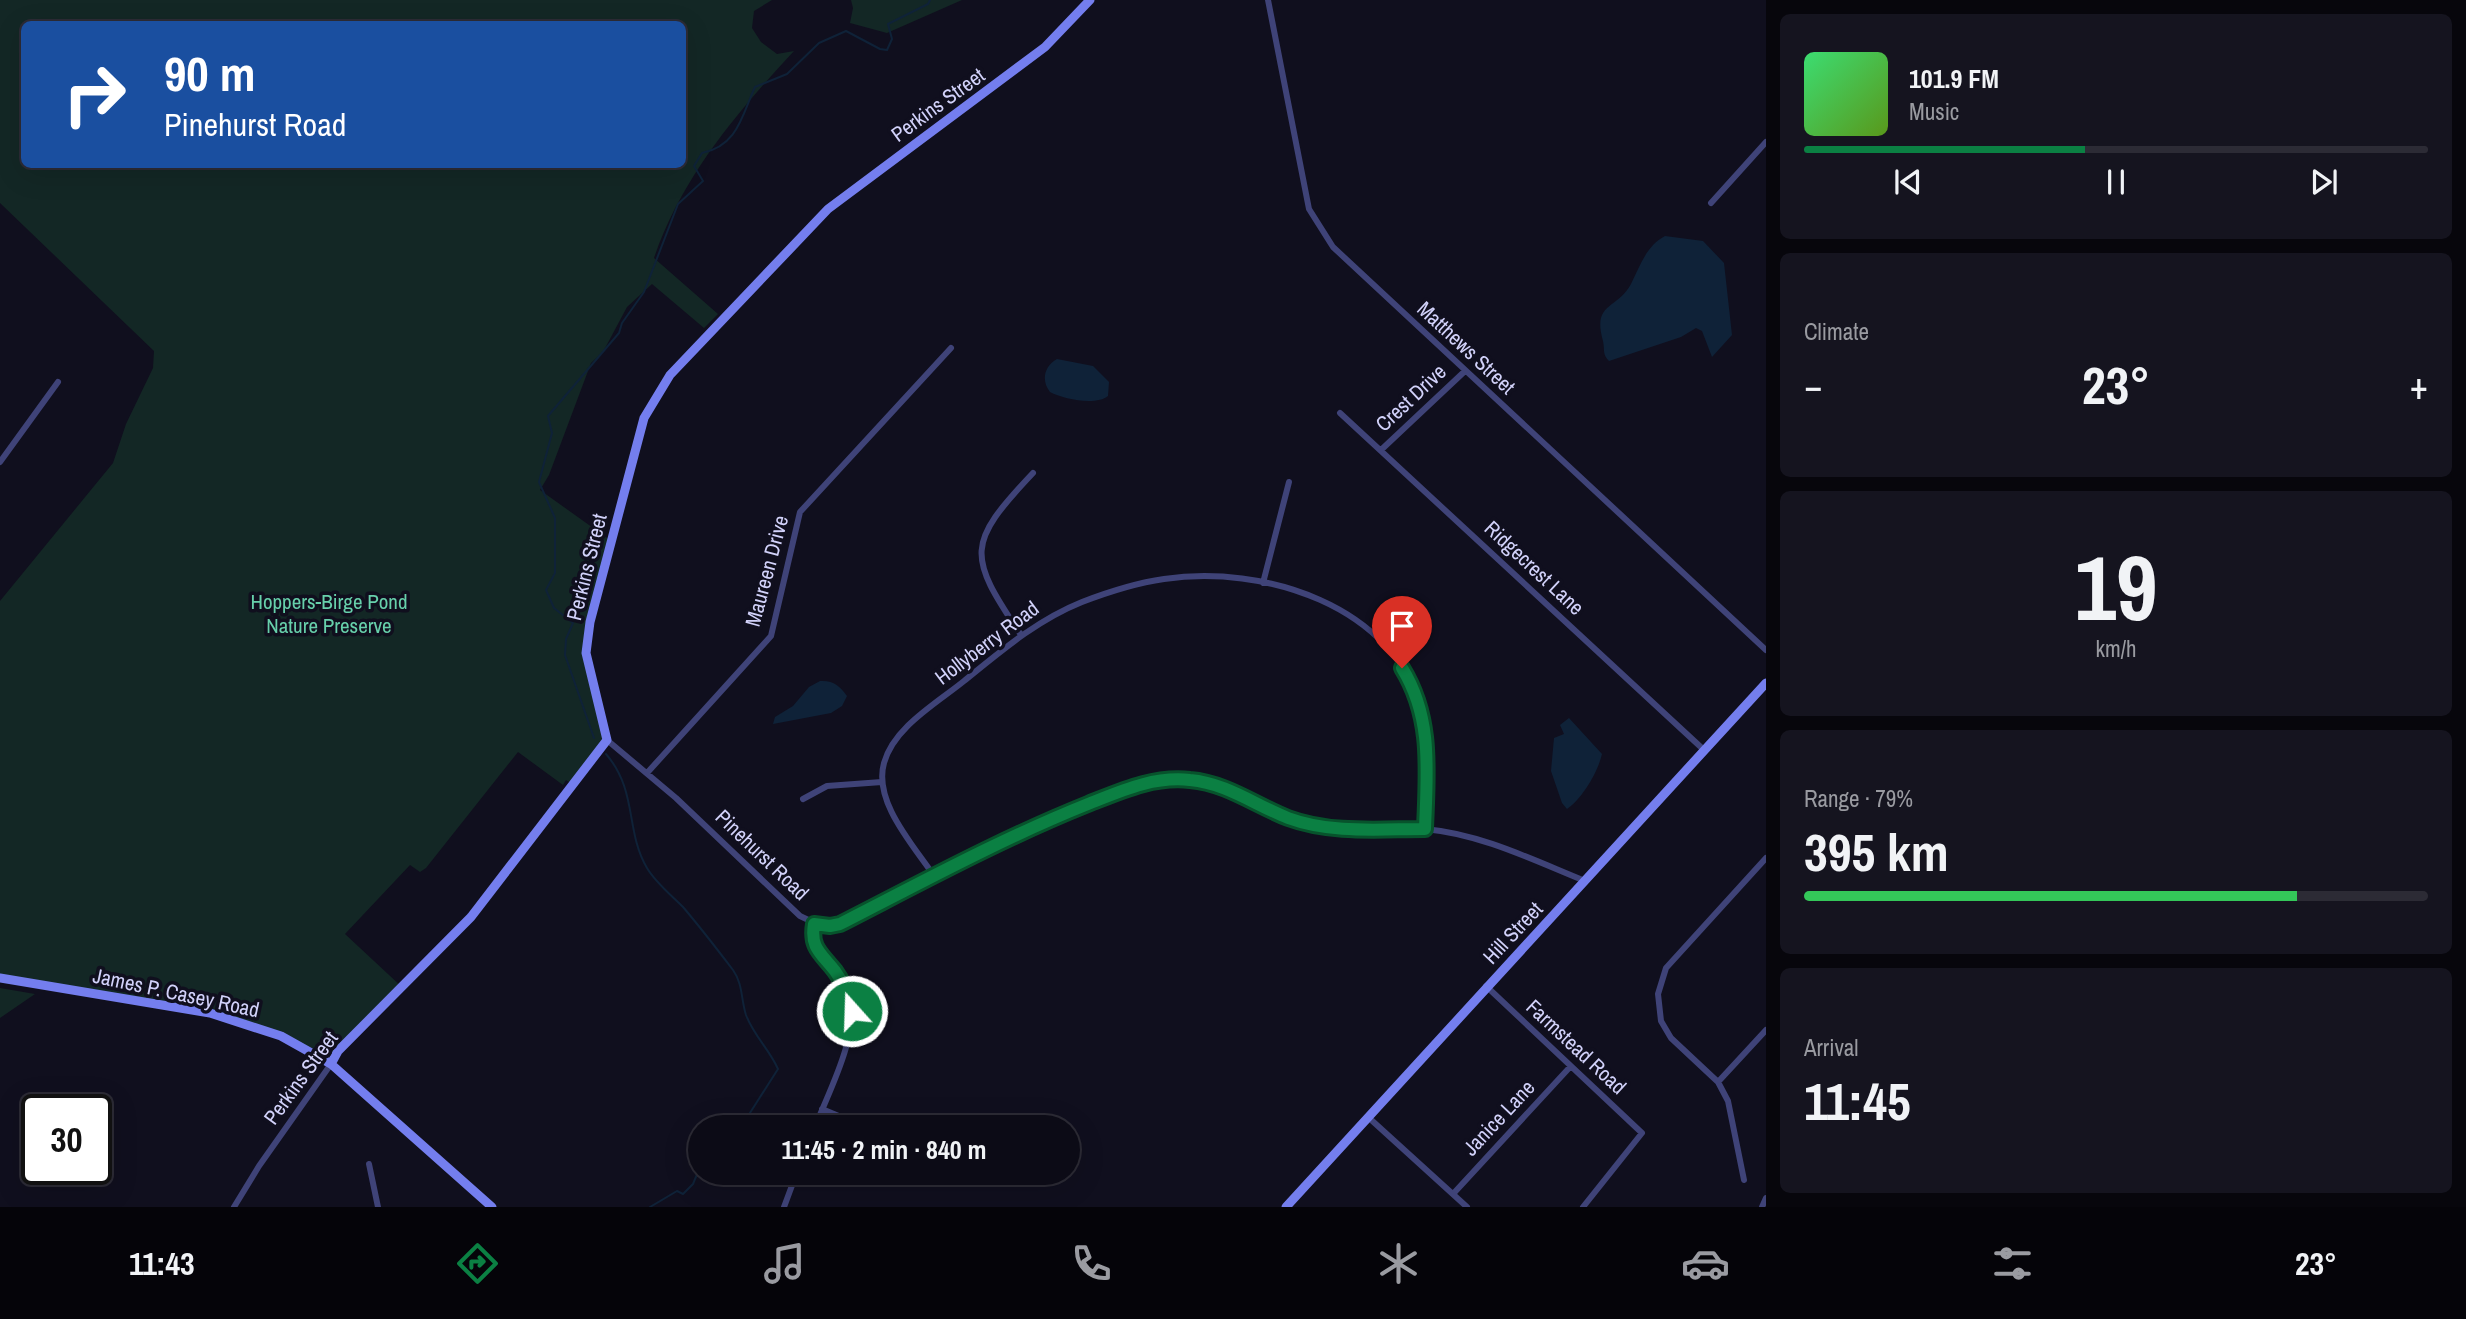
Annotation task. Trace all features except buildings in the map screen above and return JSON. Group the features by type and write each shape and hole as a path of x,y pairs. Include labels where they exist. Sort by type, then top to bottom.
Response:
{"street":[{"name":"Perkins Street","path":"234,1207 338,1051 471,917 607,740 586,653 590,622 644,418 670,375 828,209 1045,47 1090,0"},
{"name":"Matthews Street","path":"1268,0 1312,217 1333,247 1766,650"},
{"path":"1711,203 1766,142"},
{"name":"Maureen Drive","path":"647,773 771,636 800,512 951,348"},
{"name":"Crest Drive","path":"1381,450 1465,371"},
{"path":"0,462 58,382"},
{"name":"Ridgecrest Lane","path":"1340,412 1704,750"},
{"path":"1021,635 989,588 980,553 989,524 1033,473"},
{"path":"1263,583 1289,482"},
{"name":"Hollyberry Road","path":"881,782 884,763 893,744 910,725 1021,635 1083,602 1165,579 1217,577 1263,583 1322,599 1365,625 1393,653 1412,683 1424,720 1428,769 1425,829"},
{"name":"Hill Street","path":"1286,1207 1766,683"},
{"name":"Pinehurst Road","path":"607,740 647,773 800,916 814,924 840,924 1047,820 1130,788 1167,779 1192,780 1221,787 1288,818 1317,825 1425,829 1492,843 1585,881"},
{"path":"803,799 827,786 881,782 895,819 934,876"},
{"path":"1744,1180 1728,1101 1718,1082 1671,1038 1661,1021 1658,994 1666,968 1766,858"},
{"path":"814,924 811,937 815,950 843,983 852,1011 850,1036 820,1115"},
{"name":"James P. Casey Road","path":"0,978 239,1021 281,1036 331,1064 492,1207"},
{"name":"Farmstead Road","path":"1486,986 1642,1133 1583,1207"},
{"path":"1718,1082 1766,1030"},
{"name":"Janice Lane","path":"1453,1194 1570,1067"},
{"path":"822,1109 836,1115"},
{"path":"1368,1117 1467,1207"},
{"path":"369,1164 378,1207"},
{"path":"784,1207 792,1185"},
{"path":"1762,1207 1766,1198"}],"green space":[{"name":"Hoppers-Birge Pond Nature Preserve","path":"0,0 772,0 754,11 752,28 761,42 777,54 794,51 732,122 695,173 665,229 654,258 718,314 704,328 652,284 627,307 603,352 591,363 549,475 540,490 610,540 586,653 607,740 572,784 566,780 563,785 518,752 426,868 420,872 410,865 345,934 403,988 331,1064 293,1044 212,1016 128,998 0,978 0,601 113,463 126,424 153,368 154,351 0,203"},
{"path":"851,0 962,0 887,33 850,23 853,8"},
{"path":"0,988 35,994 0,1018"}],"water":[{"path":"1665,236 1703,241 1724,263 1732,335 1712,357 1702,331 1696,328 1681,337 1609,361 1600,328 1603,313 1625,292 1648,251"},
{"path":"1057,359 1093,366 1109,382 1108,396 1088,401 1050,392 1045,383 1045,374"},
{"path":"820,681 836,684 842,689 847,696 842,706 831,713 773,724 775,717 793,706 809,687"},
{"path":"1569,718 1602,754 1589,784 1567,809 1562,803 1551,771 1554,738 1564,734 1560,725"}],"waterway":[{"path":"594,738 565,655 566,639 573,623 554,608 546,590 555,573 555,518 539,482 552,433 548,416 619,333 622,323 644,292 678,204 703,181 694,166 702,153 724,144 731,136 755,87 787,74 819,43 846,31 887,50 892,39 888,24 928,4 930,0"},
{"path":"606,754 623,782 636,840 647,868 683,907 733,970 739,981 749,1023 778,1069 749,1115"},
{"path":"650,1207 677,1191 683,1194 692,1185"}],"route":[{"path":"852,1011 843,983 815,950 811,937 814,924 840,924 1047,820 1130,788 1167,779 1192,780 1221,787 1288,818 1317,825 1425,829 1427,739 1422,711 1412,683 1402,668"}]}
